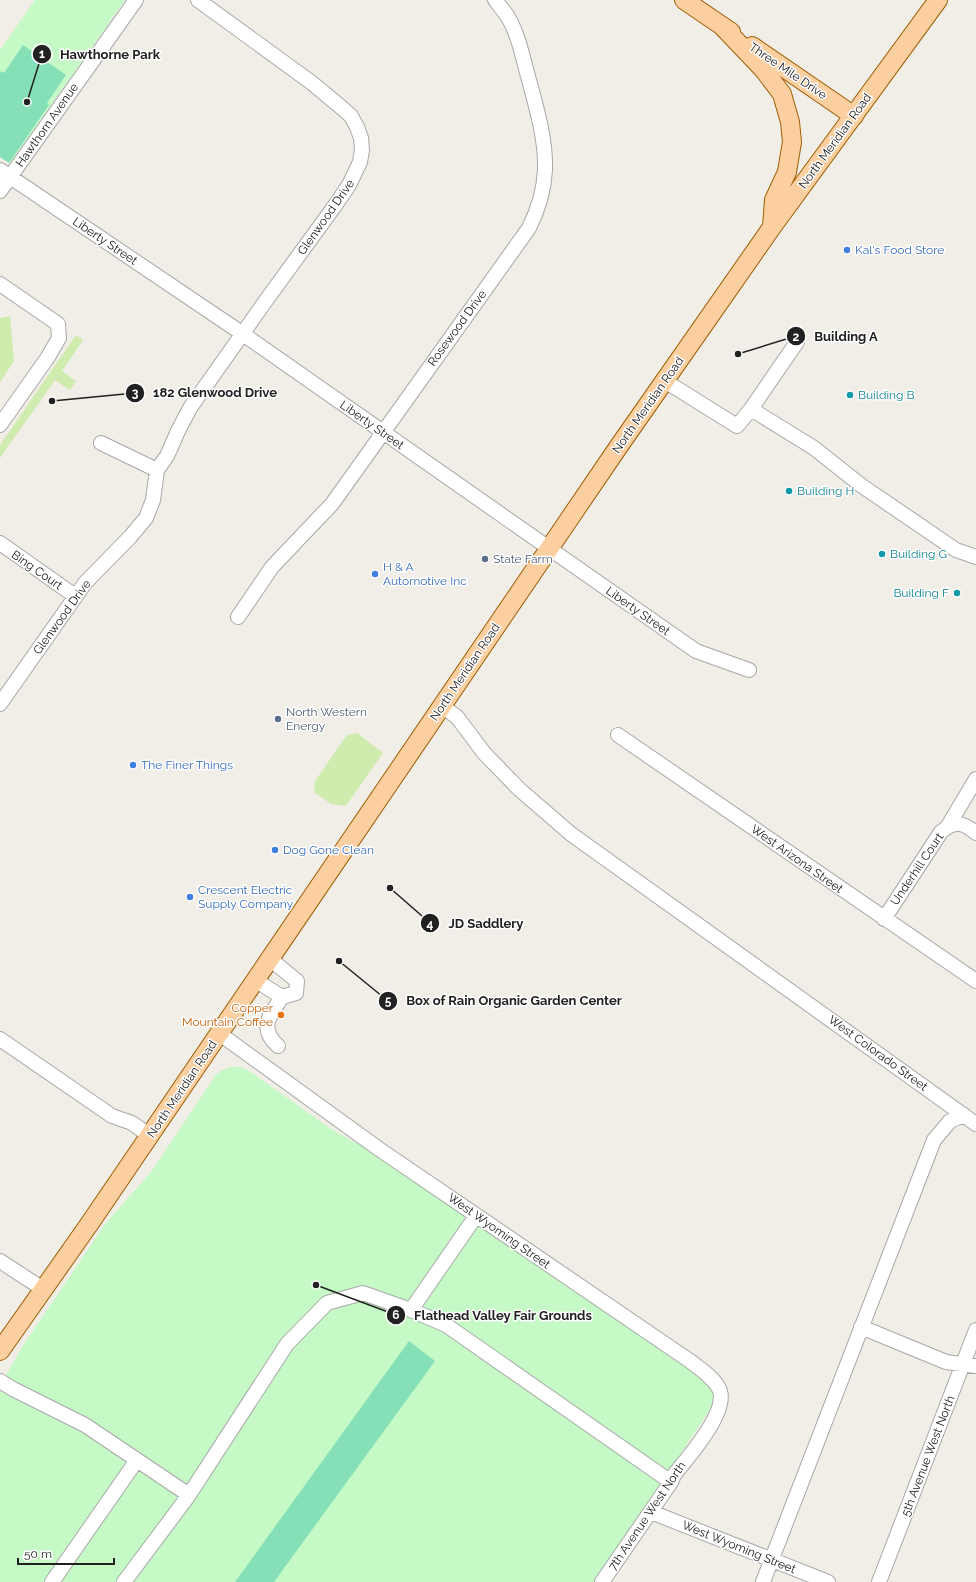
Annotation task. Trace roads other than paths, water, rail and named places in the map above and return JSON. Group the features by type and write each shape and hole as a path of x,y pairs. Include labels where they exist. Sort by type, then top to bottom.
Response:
{"main road":[{"name":"Three Mile Drive","path":"684,0 854,116"},
{"name":"North Meridian Road","path":"0,1351 220,1034 255,980 354,837 548,549 772,227 938,0"},
{"name":"Three Mile Drive","path":"722,26 763,69 782,94 790,122 792,142 787,172 774,200 772,227"}],"street":[{"name":"Hawthorn Avenue","path":"0,191 5,174 136,0"},
{"name":"Glenwood Drive","path":"0,703 85,583 130,537 146,518 153,500 157,470 167,456 190,408 349,185 360,162 362,150 361,138 351,116 306,78 198,0"},
{"name":"Rosewood Drive","path":"238,617 272,567 332,504 529,228 538,207 544,183 545,156 541,129 522,53 507,16 495,0"},
{"name":"Liberty Street","path":"5,174 243,334 696,652 749,670"},
{"path":"0,284 58,324 59,338 48,357 0,425"},
{"path":"665,381 737,426 751,409 797,342"},
{"path":"751,409 814,448 862,486 956,550 976,557"},
{"path":"101,443 157,470"},
{"name":"Bing Court","path":"0,543 75,596"},
{"name":"West Colorado Street","path":"442,706 457,717 484,753 519,789 571,834 780,982 976,1124"},
{"name":"West Arizona Street","path":"618,736 976,982"},
{"path":"948,826 976,779"},
{"name":"Underhill Court","path":"884,919 941,832 948,826 957,823 964,825 976,833"},
{"path":"270,959 297,981 296,993 282,997 270,1014 267,1026 270,1039 278,1046"},
{"path":"255,980 282,997"},
{"name":"West Wyoming Street","path":"220,1034 379,1149 690,1362 713,1380 720,1391 720,1407 712,1424 693,1450"},
{"path":"0,1039 112,1116 132,1123 150,1136"},
{"path":"763,1582 934,1140 950,1121 964,1115"},
{"path":"411,1310 476,1216"},
{"path":"0,1261 43,1289"},
{"path":"124,1582 189,1495 288,1344 327,1303 363,1293 411,1310 446,1325 671,1482"},
{"path":"861,1327 946,1362 970,1365"},
{"name":"5th Avenue West North","path":"879,1582 970,1365 976,1330"},
{"path":"0,1381 85,1426 189,1495"},
{"name":"7th Avenue West North","path":"602,1582 693,1450"},
{"path":"53,1582 137,1460"},
{"name":"West Wyoming Street","path":"651,1512 828,1582"}],"place":[{"name":"Hawthorne Park","path":"27,102"},
{"name":"Kal's Food Store","path":"847,250"},
{"name":"Building A","path":"738,354"},
{"name":"Building B","path":"850,395"},
{"name":"182 Glenwood Drive","path":"52,401"},
{"name":"Building H","path":"789,491"},
{"name":"Building G","path":"882,554"},
{"name":"State Farm","path":"485,559"},
{"name":"H & A Automotive Inc","path":"375,574"},
{"name":"Building F","path":"957,593"},
{"name":"North Western Energy","path":"278,719"},
{"name":"The Finer Things","path":"133,765"},
{"name":"Dog Gone Clean","path":"275,850"},
{"name":"JD Saddlery","path":"390,888"},
{"name":"Crescent Electric Supply Company","path":"190,897"},
{"name":"Box of Rain Organic Garden Center","path":"339,961"},
{"name":"Copper Mountain Coffee","path":"281,1015"},
{"name":"Flathead Valley Fair Grounds","path":"316,1285"}]}
